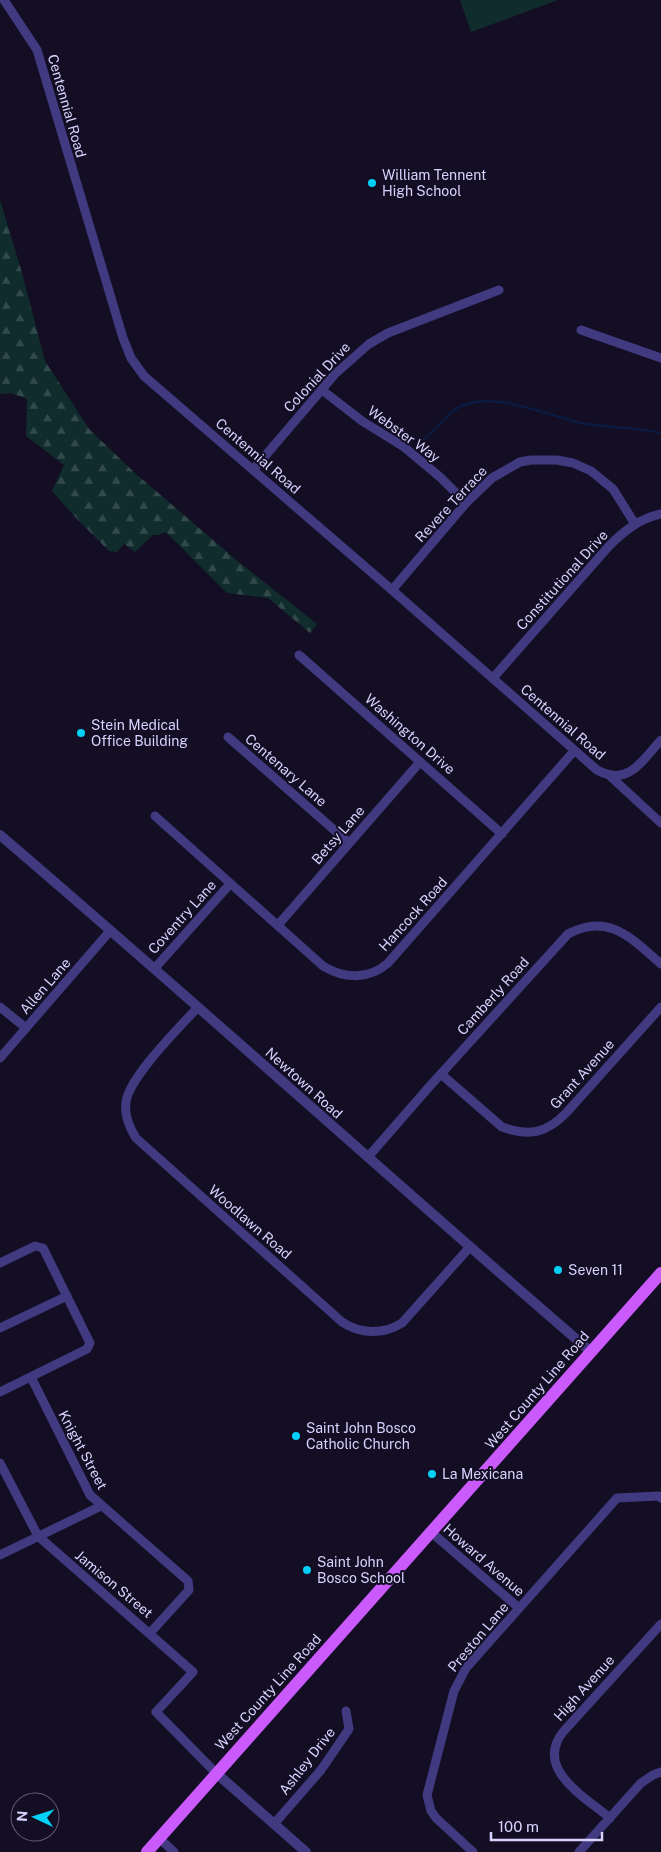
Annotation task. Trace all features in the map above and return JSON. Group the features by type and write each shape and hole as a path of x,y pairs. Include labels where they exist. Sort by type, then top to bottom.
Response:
{"main road":[{"name":"West County Line Road","path":"146,1852 661,1273"}],"street":[{"name":"Centennial Road","path":"4,0 36,50 123,338 131,358 144,376 597,770 617,777 630,773 661,740"},
{"name":"Colonial Drive","path":"253,470 346,362 375,340 388,333 499,290"},
{"path":"581,330 661,358"},
{"name":"Webster Way","path":"322,390 362,421 404,447 440,477 466,503"},
{"name":"Revere Terrace","path":"392,590 466,503 492,478 512,465 530,460 557,460 584,467 599,476 613,489 635,524"},
{"name":"Constitutional Drive","path":"493,678 609,546 635,524 661,514"},
{"name":"Washington Drive","path":"299,655 502,834"},
{"name":"Centenary Lane","path":"228,737 349,843"},
{"name":"Hancock Road","path":"155,816 323,966 332,971 353,976 383,968 574,751"},
{"name":"Betsy Lane","path":"278,925 420,762"},
{"path":"610,776 661,824"},
{"name":"Newtown Road","path":"0,836 154,968 469,1248 590,1351"},
{"name":"Coventry Lane","path":"154,968 230,884"},
{"name":"Camberly Road","path":"368,1157 562,939 575,930 600,925 618,930 632,939 661,964"},
{"name":"Allen Lane","path":"0,1058 110,931"},
{"path":"0,1007 26,1028"},
{"name":"Grant Avenue","path":"441,1074 502,1127 527,1133 543,1130 560,1120 661,1007"},
{"name":"Woodlawn Road","path":"198,1008 132,1084 126,1101 125,1111 131,1131 136,1138 206,1202 342,1322 367,1332 387,1329 402,1323 469,1248"},
{"path":"0,1264 35,1246 45,1250 90,1339 89,1347 81,1352 0,1392"},
{"path":"0,1328 67,1296"},
{"name":"Knight Street","path":"31,1377 86,1489 93,1499 185,1578 190,1585 188,1590 150,1633"},
{"name":"Jamison Street","path":"0,1463 38,1536 193,1672 156,1712 216,1773"},
{"name":"Preston Lane","path":"473,1852 431,1812 427,1795 458,1679 617,1498 659,1496 661,1498"},
{"path":"0,1555 101,1506"},
{"name":"Howard Avenue","path":"431,1532 519,1608"},
{"name":"High Avenue","path":"610,1818 560,1775 555,1762 556,1743 563,1732 661,1624"},
{"name":"Ashley Drive","path":"274,1824 321,1770 349,1729 346,1711"},
{"path":"580,1852 641,1783 661,1772"},
{"path":"216,1773 306,1852"},
{"path":"159,1838 174,1852"}],"green space":[{"path":"460,0 558,0 471,32"},
{"path":"0,200 22,273 45,361 89,429 136,474 240,563 317,624 310,633 268,598 227,593 166,532 153,535 135,552 124,544 117,552 109,551 52,491 64,465 26,436 27,399 11,393 0,394"}],"waterway":[{"path":"421,441 455,409 475,402 490,401 521,406 581,423 661,433"}],"place":[{"name":"William Tennent High School","path":"372,183"},
{"name":"Stein Medical Office Building","path":"81,733"},
{"name":"Seven 11","path":"558,1270"},
{"name":"Saint John Bosco Catholic Church","path":"296,1436"},
{"name":"La Mexicana","path":"432,1474"},
{"name":"Saint John Bosco School","path":"307,1570"}]}
